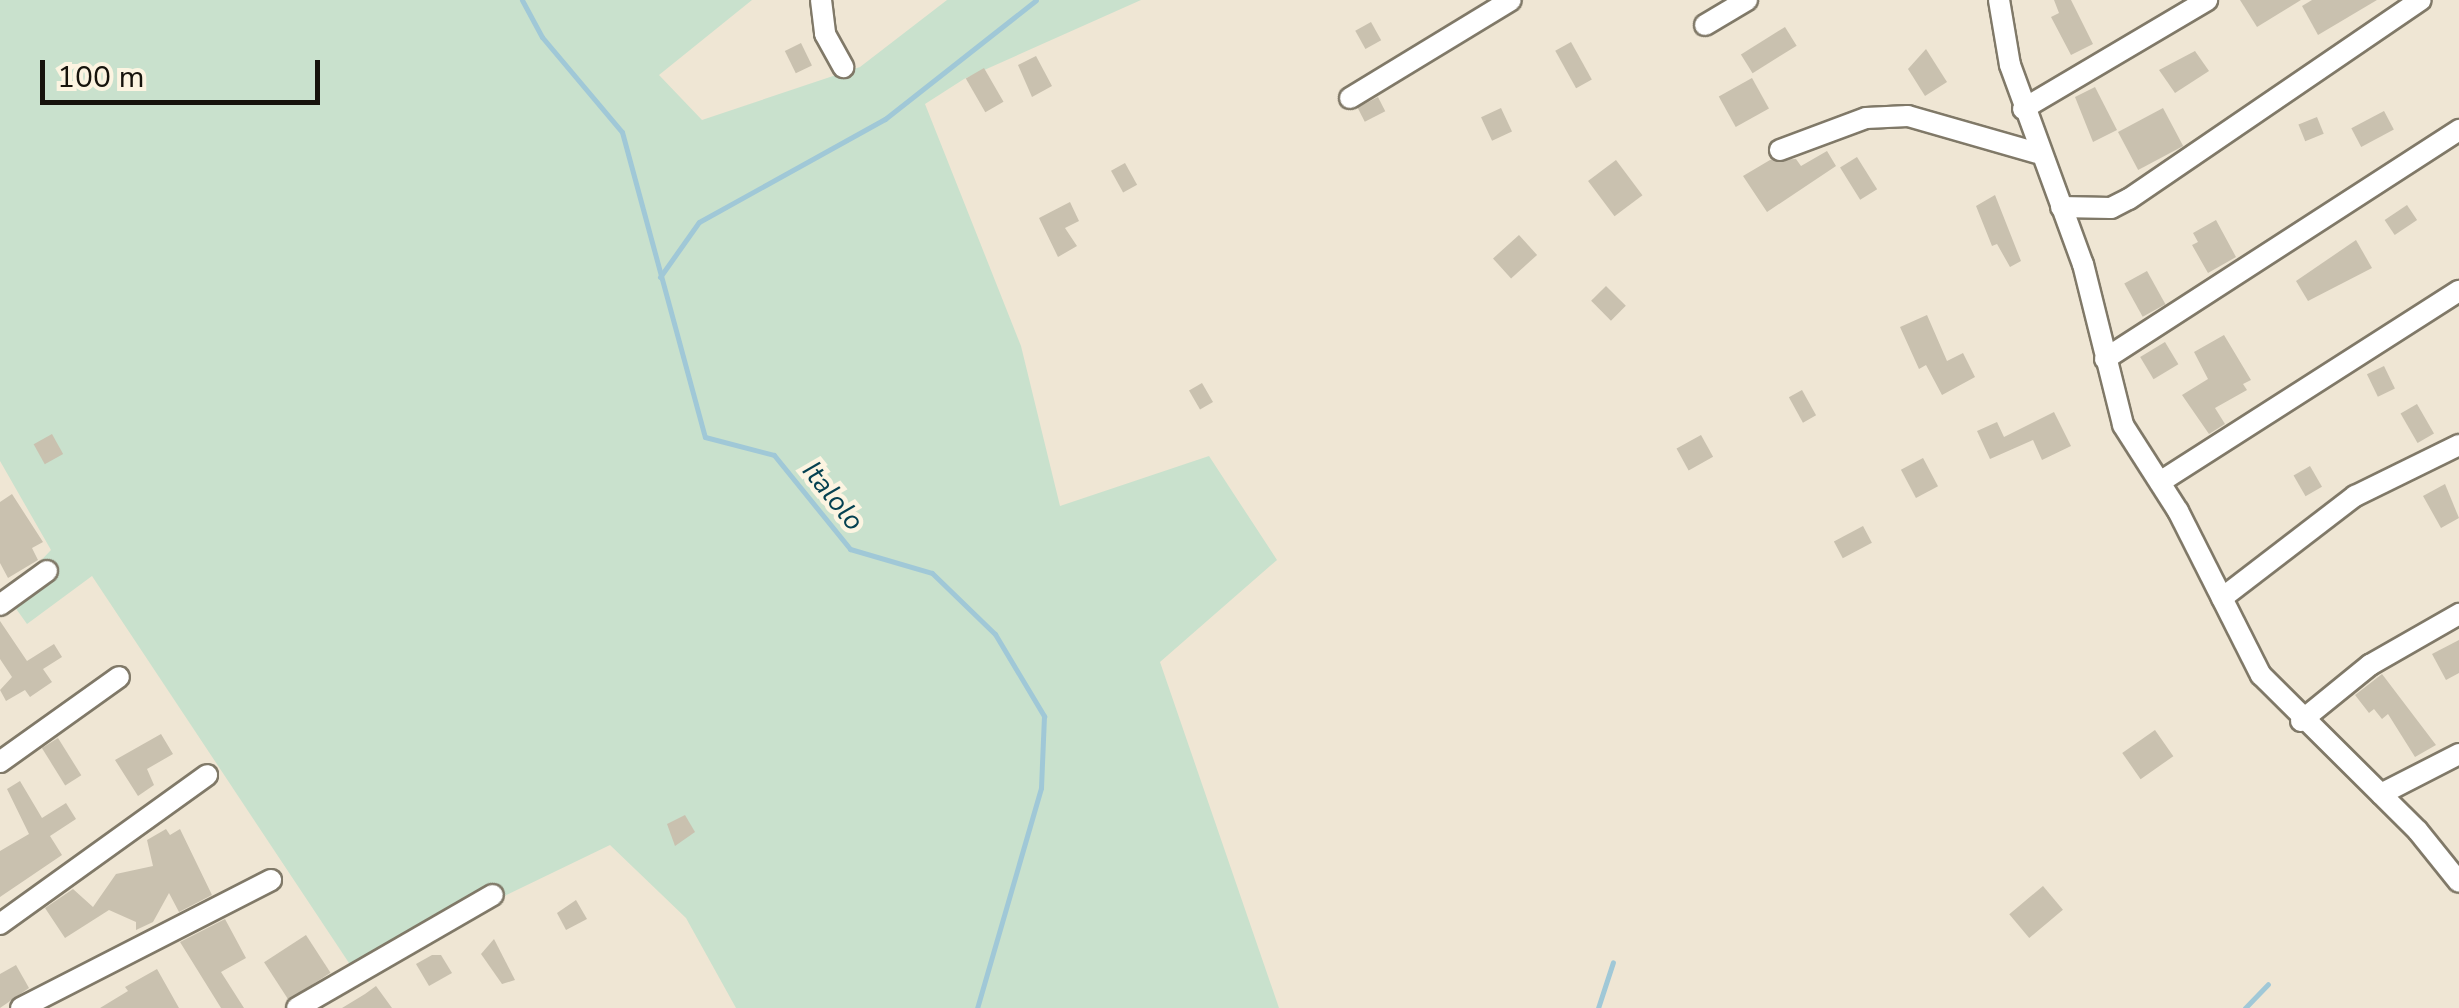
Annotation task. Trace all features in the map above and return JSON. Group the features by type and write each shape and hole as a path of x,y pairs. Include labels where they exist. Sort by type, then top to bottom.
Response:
{"street":[{"path":"821,0 825,34 843,67"},
{"path":"1350,98 1510,0"},
{"path":"1705,25 1747,0"},
{"path":"1999,0 1999,25 2023,109 2091,290 2117,411 2160,482 2262,675 2301,721 2381,794 2459,882"},
{"path":"2023,109 2207,0"},
{"path":"2061,207 2111,208 2130,199 2421,0"},
{"path":"1780,150 1866,118 1908,116 2037,153"},
{"path":"2106,359 2459,130"},
{"path":"2160,482 2459,290"},
{"path":"2222,598 2340,506 2459,445"},
{"path":"0,604 48,570"},
{"path":"2301,721 2370,665 2459,614"},
{"path":"0,762 119,677"},
{"path":"2381,794 2459,754"},
{"path":"0,924 208,775"},
{"path":"21,1008 271,880"},
{"path":"297,1008 493,895"}],"green space":[{"path":"0,0 752,0 659,75 702,120 860,67 947,0 1141,0 964,79 925,104 1021,346 1060,506 1209,456 1277,560 1160,662 1279,1008 736,1008 686,918 610,845 353,969 92,576 27,624 7,596 51,550 0,461"}],"building":[{"path":"2054,0 2071,0 2093,44 2071,55 2051,17 2059,13"},
{"path":"2240,0 2301,0 2257,27"},
{"path":"2312,0 2377,0 2318,35 2302,6"},
{"path":"1371,22 1381,40 1365,49 1355,31"},
{"path":"1785,27 1797,46 1753,73 1741,55"},
{"path":"1571,42 1592,80 1576,88 1555,51"},
{"path":"801,43 812,65 796,73 785,51"},
{"path":"1926,49 1947,82 1925,96 1908,69"},
{"path":"2195,51 2209,71 2175,93 2159,70"},
{"path":"1036,56 1052,86 1032,97 1018,65"},
{"path":"984,68 1004,102 985,112 966,78"},
{"path":"1752,78 1769,109 1736,127 1719,96"},
{"path":"2095,87 2117,130 2093,142 2075,97"},
{"path":"1378,97 1385,111 1365,122 1358,107"},
{"path":"1501,108 1512,132 1492,141 1481,117"},
{"path":"2163,108 2183,146 2138,170 2118,132"},
{"path":"2384,111 2394,130 2361,147 2351,128"},
{"path":"2317,117 2324,134 2305,141 2298,124"},
{"path":"1827,151 1836,166 1767,212 1743,176 1770,160 1796,159 1801,166"},
{"path":"1857,157 1877,189 1860,200 1840,168"},
{"path":"1616,160 1642,195 1615,216 1588,181"},
{"path":"1125,163 1137,185 1123,193 1111,171"},
{"path":"1995,195 2021,261 2010,267 1997,244 1992,246 1976,206"},
{"path":"1070,202 1079,221 1065,228 1077,246 1058,257 1039,218"},
{"path":"2407,205 2417,220 2395,235 2385,220"},
{"path":"2216,220 2236,257 2208,273 2192,245 2198,242 2193,233"},
{"path":"1519,235 1537,255 1511,278 1493,258"},
{"path":"2356,240 2372,268 2308,301 2296,281"},
{"path":"2147,271 2165,304 2143,317 2124,284"},
{"path":"1606,286 1626,306 1611,321 1591,301"},
{"path":"1927,315 1947,361 1963,353 1975,377 1942,395 1926,365 1919,369 1900,327"},
{"path":"2224,335 2251,380 2243,384 2247,390 2215,408 2225,424 2209,434 2182,395 2208,379 2194,352"},
{"path":"2165,342 2178,364 2154,379 2140,357"},
{"path":"2384,366 2395,388 2378,397 2367,374"},
{"path":"1202,383 1213,402 1200,410 1189,390"},
{"path":"1802,390 1816,415 1803,423 1789,397"},
{"path":"2417,404 2434,433 2418,443 2401,414"},
{"path":"2054,412 2071,446 2042,460 2033,440 1990,459 1977,431 1997,422 2004,437"},
{"path":"52,434 63,454 45,464 34,444"},
{"path":"1701,435 1713,457 1689,470 1677,449"},
{"path":"1923,458 1938,486 1916,498 1901,470"},
{"path":"2310,466 2322,487 2306,496 2294,476"},
{"path":"2445,484 2459,518 2441,528 2423,496"},
{"path":"12,494 43,542 32,548 38,560 8,578 0,563 0,502"},
{"path":"1863,526 1872,543 1843,558 1834,541"},
{"path":"0,621 27,661 54,644 62,657 43,669 52,682 30,697 25,690 6,701 0,690 12,677 0,659"},
{"path":"2459,640 2459,673 2446,680 2432,654"},
{"path":"2382,674 2436,745 2415,757 2388,714 2382,719 2374,709 2369,713 2355,695"},
{"path":"2155,730 2173,756 2141,779 2122,753"},
{"path":"161,734 173,754 147,769 154,785 138,796 115,760"},
{"path":"58,738 81,775 65,785 42,748"},
{"path":"20,781 42,818 66,803 76,819 50,836 62,855 0,897 0,851 29,834 7,789"},
{"path":"685,815 695,832 675,846 667,824"},
{"path":"166,829 170,835 180,829 212,895 179,912 169,893 153,922 136,930 136,922 109,910 65,938 45,908 73,889 93,907 116,874 153,866 147,840"},
{"path":"2043,886 2063,910 2029,938 2009,914"},
{"path":"576,900 587,919 566,930 557,913"},
{"path":"225,919 246,958 221,972 244,1008 221,1008 180,942"},
{"path":"306,935 331,973 289,1000 264,962"},
{"path":"494,939 515,980 502,984 481,954"},
{"path":"432,955 441,955 452,973 429,986 416,964"},
{"path":"16,965 29,988 0,1008 0,974"},
{"path":"157,969 179,1008 100,1008 128,991 125,987"},
{"path":"376,986 392,1008 342,1008 365,994"}],"waterway":[{"name":"Italolo","path":"522,0 542,37 622,132 705,437 774,455 850,549 932,573 995,634 1044,716 1041,788 977,1008"},
{"path":"660,277 699,222 885,119 1036,0"},
{"path":"1598,1008 1613,962"},
{"path":"2245,1008 2268,984"}]}
